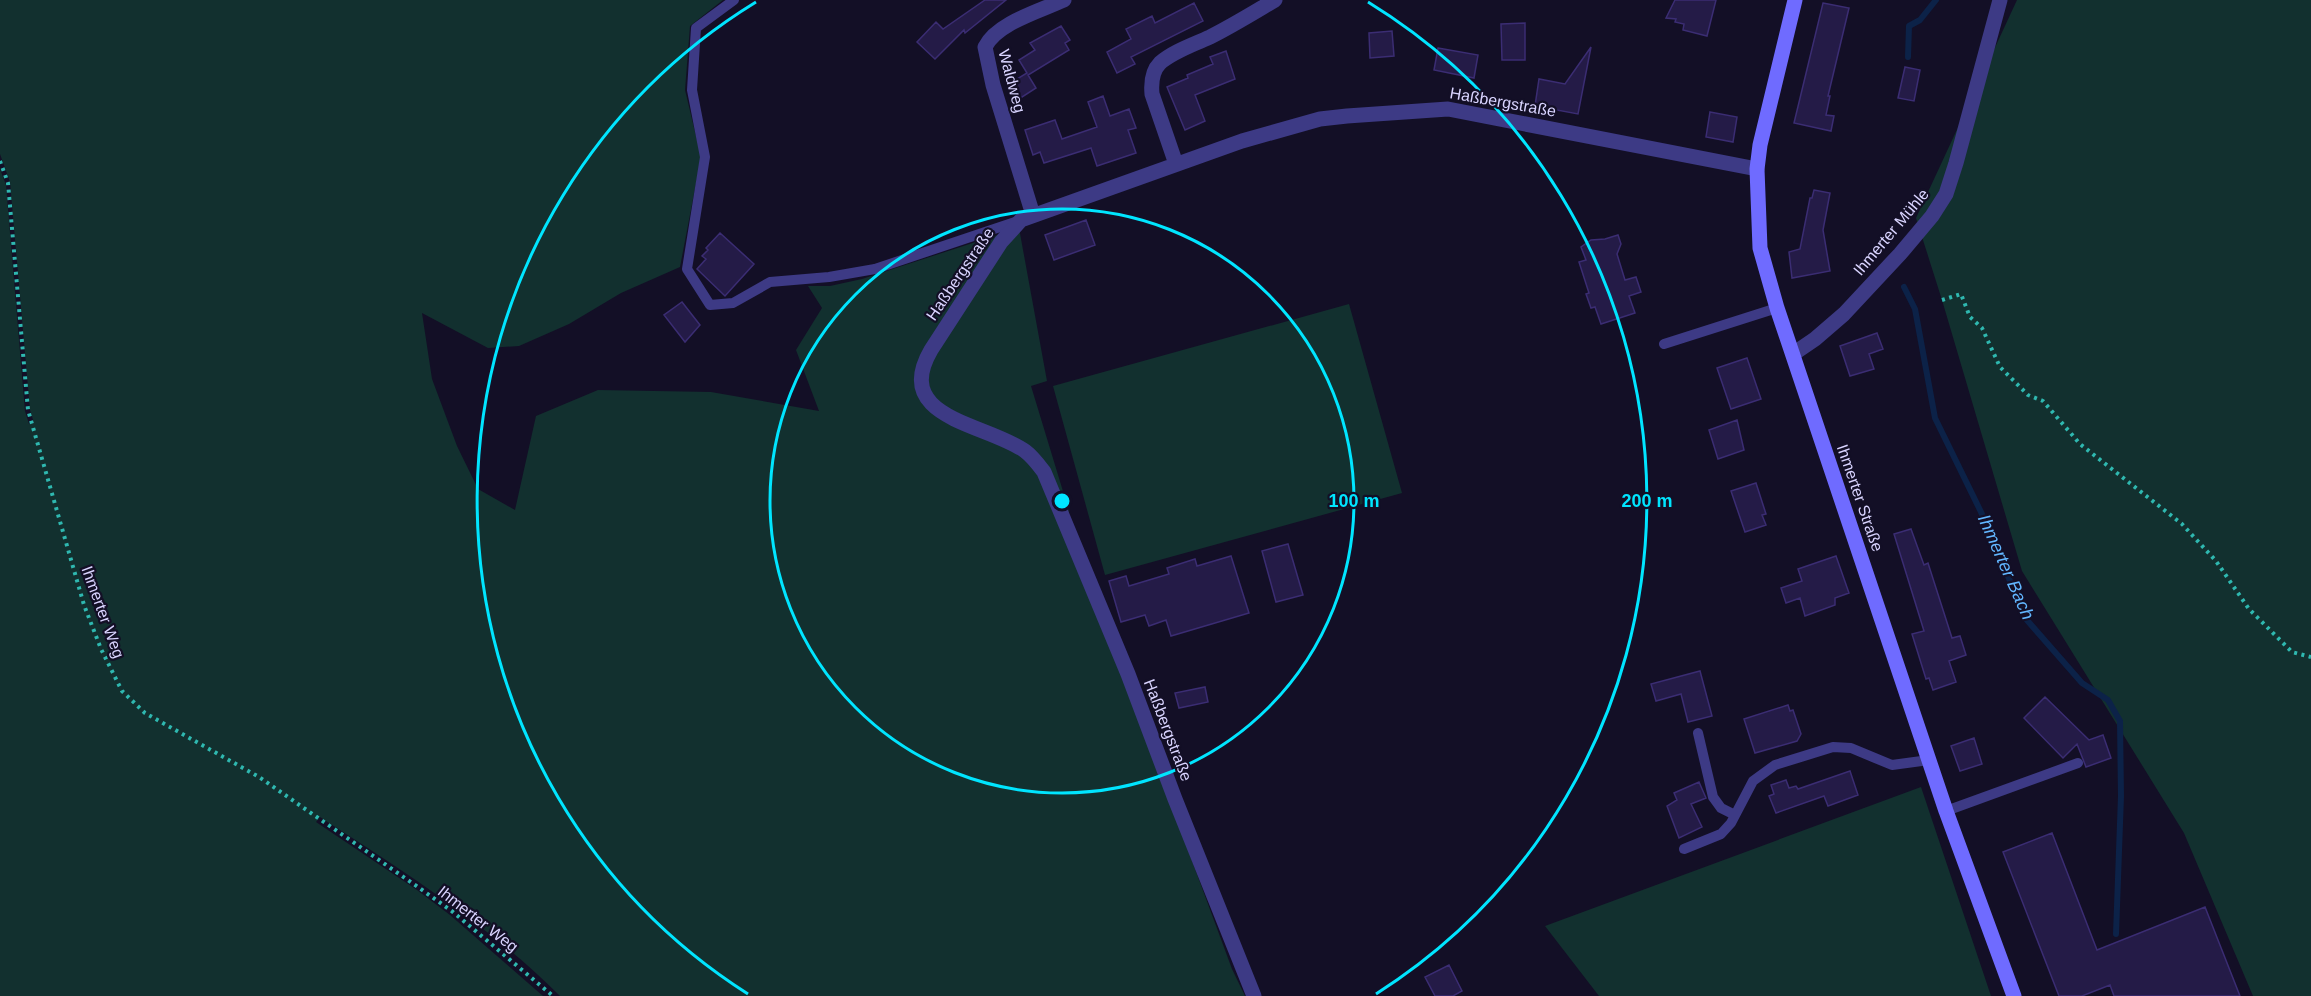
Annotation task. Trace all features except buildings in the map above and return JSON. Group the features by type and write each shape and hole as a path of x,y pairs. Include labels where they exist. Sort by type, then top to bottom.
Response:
{"main road":[{"name":"Ihmerter Straße","path":"1795,0 1760,145 1757,169 1760,248 1777,308 1946,811 2014,996"}],"street":[{"name":"Waldweg","path":"1027,217 985,47 990,36 1000,29 1064,0"},
{"path":"1176,164 1152,94 1151,85 1155,70 1159,64 1172,55 1239,22 1275,0"},
{"name":"Ihmerter Mühle","path":"1793,354 1815,339 1850,307 1932,216 1946,194 2000,0"},
{"name":"Haßbergstraße","path":"1254,996 1128,674 1044,472 1024,451 934,407 923,391 920,374 927,357 1001,242 1027,217 1242,141 1320,119 1448,109 1757,169"}],"lane":[{"path":"734,0 696,28 692,90 705,157 687,269 710,305 733,303 770,282 829,277 874,269 1027,217"},
{"path":"1664,344 1777,308"},
{"path":"1698,734 1713,797 1721,808 1735,815"},
{"path":"1684,849 1721,834 1735,815 1753,781 1760,773 1775,765 1833,747 1851,748 1892,765 1929,760"},
{"path":"1946,811 2078,763"}],"path":[{"name":"Ihmerter Weg","path":"0,161 8,183 28,410 84,605 101,649 122,690 145,713 259,777 418,887 453,912 553,996"},
{"path":"1942,300 1961,294 1970,317 1982,328 2000,367 2028,395 2043,401 2080,444 2182,524 2216,561 2248,609 2292,652 2311,657"}],"green space":[{"path":"0,0 723,0 690,26 685,90 701,157 680,267 621,293 569,324 519,346 488,348 422,313 432,379 457,446 478,489 515,510 536,416 598,390 711,392 819,411 796,350 822,308 808,286 830,286 862,279 1019,228 1047,381 1031,386 1069,511 1063,524 1123,674 1232,969 1245,996 560,996 533,970 475,922 320,817 316,822 450,915 543,996 0,996 0,169 6,185 25,411 29,424 34,423 30,410 10,182 0,154"},
{"path":"2017,0 2311,0 2311,996 2253,996 2184,833 2022,571 1916,218"},
{"path":"1349,304 1402,493 1105,575 1053,386"},
{"path":"1921,787 1991,996 1599,996 1545,926"}],"waterway":[{"name":"Ihmerter Bach","path":"1908,57 1909,26 1920,20 1936,0"},
{"name":"Ihmerter Bach","path":"1904,287 1915,309 1935,418 1981,512 2026,619 2082,683 2108,700 2120,721 2121,796 2116,934"}]}
